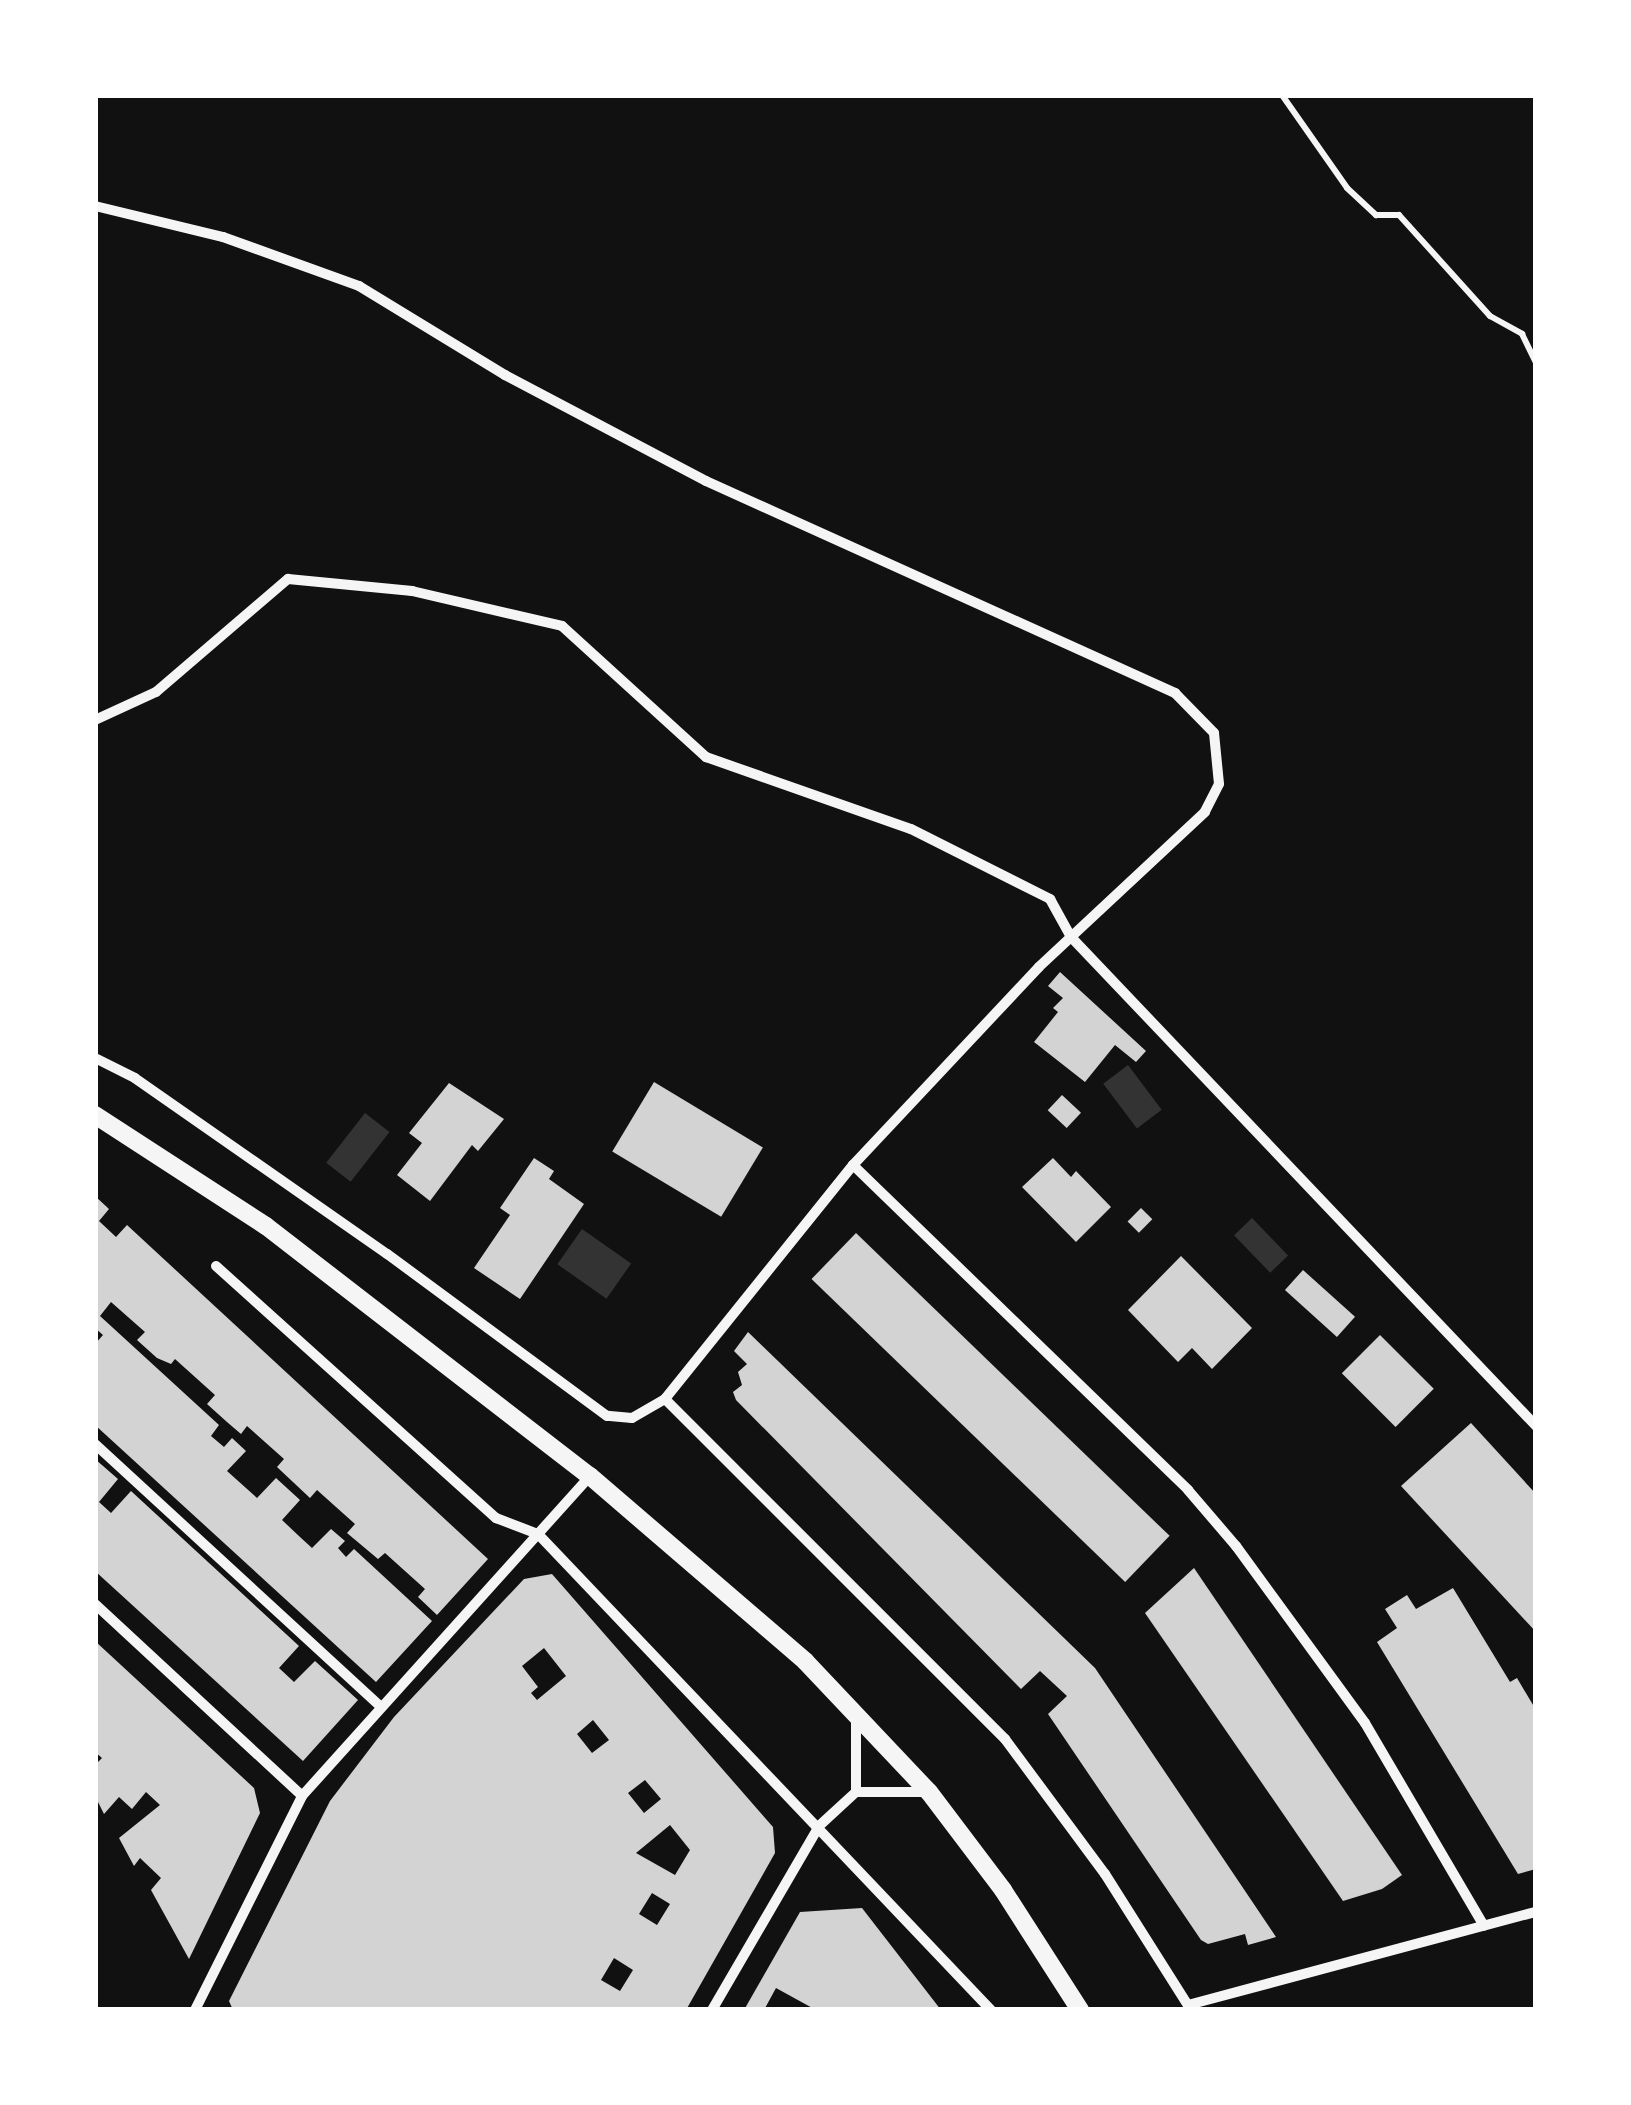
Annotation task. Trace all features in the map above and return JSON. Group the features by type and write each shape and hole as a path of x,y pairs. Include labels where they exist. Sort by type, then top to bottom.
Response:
{"street":[{"path":"95,206 223,237 359,286 505,375 706,481 1175,693 1214,733 1219,784 1205,812 1070,936 853,1164 665,1399 632,1418 606,1416 387,1254 135,1078 95,1058"},
{"path":"95,720 156,692 288,578 412,590 562,626 706,758 911,829 1050,898 1070,936 1536,1426"},
{"path":"95,1115 266,1226 590,1476 856,1712 930,1792 1003,1890 1080,2010"},
{"path":"853,1164 1132,1434 1236,1546 1365,1724 1484,1926"},
{"path":"216,1266 496,1518 538,1534 819,1826 832,1849 864,1873 992,2010"},
{"path":"665,1399 1005,1739 1105,1874 1189,2008 1536,1912"},
{"path":"95,1444 378,1704"},
{"path":"195,2009 302,1796 378,1704 590,1476"},
{"path":"95,1604 302,1796"},
{"path":"856,1712 856,1792"},
{"path":"712,2010 819,1826 856,1792 930,1792"}],"path":[{"path":"1282,95 1348,188 1376,215 1398,215 1490,316 1522,334 1536,363"}],"shaded area":[{"path":"1128,1065 1162,1110 1137,1128 1103,1084"},
{"path":"365,1113 389,1132 351,1182 326,1163"},
{"path":"1252,1218 1288,1255 1270,1273 1234,1235"},
{"path":"582,1229 631,1263 606,1299 557,1264"}],"building":[{"path":"1060,972 1146,1051 1136,1062 1115,1045 1085,1082 1034,1042 1058,1012 1053,1008 1063,998 1048,986"},
{"path":"654,1082 763,1147 721,1217 612,1151"},
{"path":"449,1083 504,1119 478,1151 472,1145 430,1201 397,1175 422,1143 409,1133"},
{"path":"1062,1095 1081,1113 1067,1128 1048,1110"},
{"path":"534,1158 554,1171 549,1179 584,1204 520,1299 474,1268 510,1215 500,1208"},
{"path":"1053,1158 1071,1177 1076,1171 1111,1207 1076,1242 1022,1187"},
{"path":"95,1196 109,1209 99,1221 116,1237 127,1225 488,1559 437,1615 418,1597 425,1589 385,1553 378,1559 347,1533 355,1524 317,1490 310,1498 277,1467 284,1459 247,1426 241,1434 207,1404 215,1395 175,1359 171,1364 157,1358 137,1340 145,1332 111,1302 100,1316 219,1425 211,1436 224,1447 232,1438 246,1451 227,1471 257,1498 276,1478 300,1500 282,1520 312,1548 331,1529 345,1541 338,1548 346,1557 354,1549 432,1621 376,1682 95,1425 95,1344 103,1335 95,1328"},
{"path":"1141,1208 1152,1219 1139,1233 1128,1221"},
{"path":"856,1233 1170,1536 1125,1582 812,1279"},
{"path":"1181,1256 1252,1328 1212,1369 1192,1348 1178,1362 1128,1310"},
{"path":"1303,1270 1355,1317 1337,1337 1285,1290"},
{"path":"748,1332 1095,1668 1276,1937 1248,1945 1245,1934 1208,1944 1201,1940 1048,1714 1067,1696 1040,1671 1021,1689 736,1400 733,1392 742,1385 738,1372 747,1364 734,1351"},
{"path":"1380,1335 1434,1389 1396,1427 1342,1373"},
{"path":"1471,1423 1536,1494 1536,1632 1401,1486"},
{"path":"95,1459 118,1479 99,1502 111,1513 131,1491 299,1646 279,1668 294,1682 315,1661 358,1700 303,1761 95,1571"},
{"path":"1194,1568 1402,1875 1382,1889 1343,1901 1145,1613"},
{"path":"552,1574 773,1827 775,1853 686,2010 233,2010 229,2001 330,1801 394,1717 524,1579","holes":["544,1648 566,1676 537,1700 531,1693 538,1687 522,1666","593,1720 609,1740 592,1753 577,1734","645,1780 661,1799 644,1813 628,1793","670,1825 690,1850 675,1875 636,1853","652,1893 670,1904 657,1925 639,1914","614,1958 633,1970 620,1991 601,1980"]},
{"path":"1453,1588 1510,1682 1517,1678 1536,1710 1536,1869 1518,1874 1377,1642 1397,1628 1385,1609 1407,1595 1416,1609"},
{"path":"95,1641 254,1788 260,1813 189,1959 151,1890 161,1878 140,1858 134,1866 119,1838 160,1805 146,1792 132,1809 119,1797 104,1814 95,1796 95,1765 102,1758 95,1752"},
{"path":"862,1908 941,2010 816,2010 776,1988 764,2010 744,2010 800,1912"}]}
